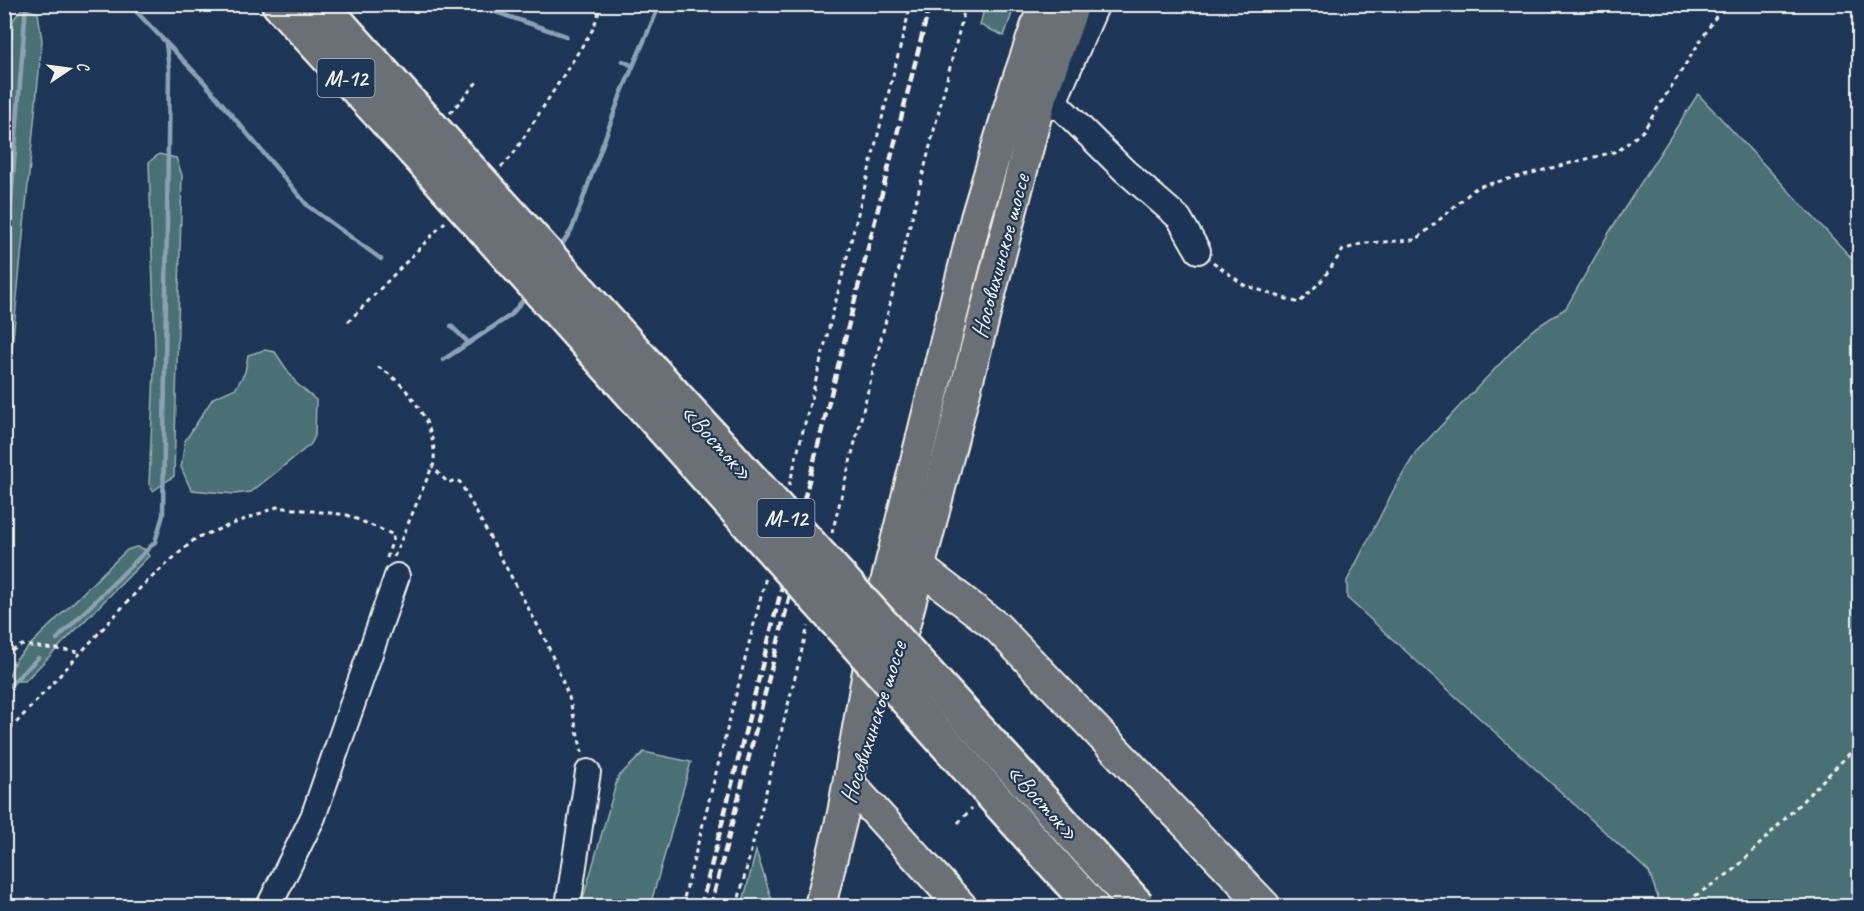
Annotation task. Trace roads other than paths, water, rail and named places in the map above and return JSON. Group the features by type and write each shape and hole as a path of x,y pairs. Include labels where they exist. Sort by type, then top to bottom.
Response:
{"highway":[{"name":"«Восток»","path":"279,4 424,140 1138,906"},
{"name":"«Восток»","path":"321,4 424,140 1092,906"}],"main road":[{"name":"Носовихинское шоссе","path":"848,794 878,615 976,218 1014,88 1044,4"},
{"name":"Носовихинское шоссе","path":"848,794 905,623 1041,97 1074,4"},
{"path":"919,567 997,627 1265,906"},
{"path":"820,906 848,794"},
{"path":"848,794 961,906"}],"street":[{"path":"990,295 1054,101 1097,4"},
{"path":"1054,101 1125,171 1179,218 1198,251"},
{"path":"269,906 313,816 393,572"},
{"path":"568,906 588,772"}],"waterway":[{"path":"4,294 26,4"},
{"path":"129,4 204,82 308,206 381,259"},
{"path":"472,4 566,36"},
{"path":"558,251 572,229 621,94 660,4"},
{"path":"57,639 155,542 163,515 169,69 166,44"},
{"path":"623,61 633,66"},
{"path":"443,360 511,315 528,294"},
{"path":"451,326 469,343"},
{"path":"4,691 38,658"}],"railway":[{"path":"701,906 930,4"},
{"path":"711,906 809,520"}]}
